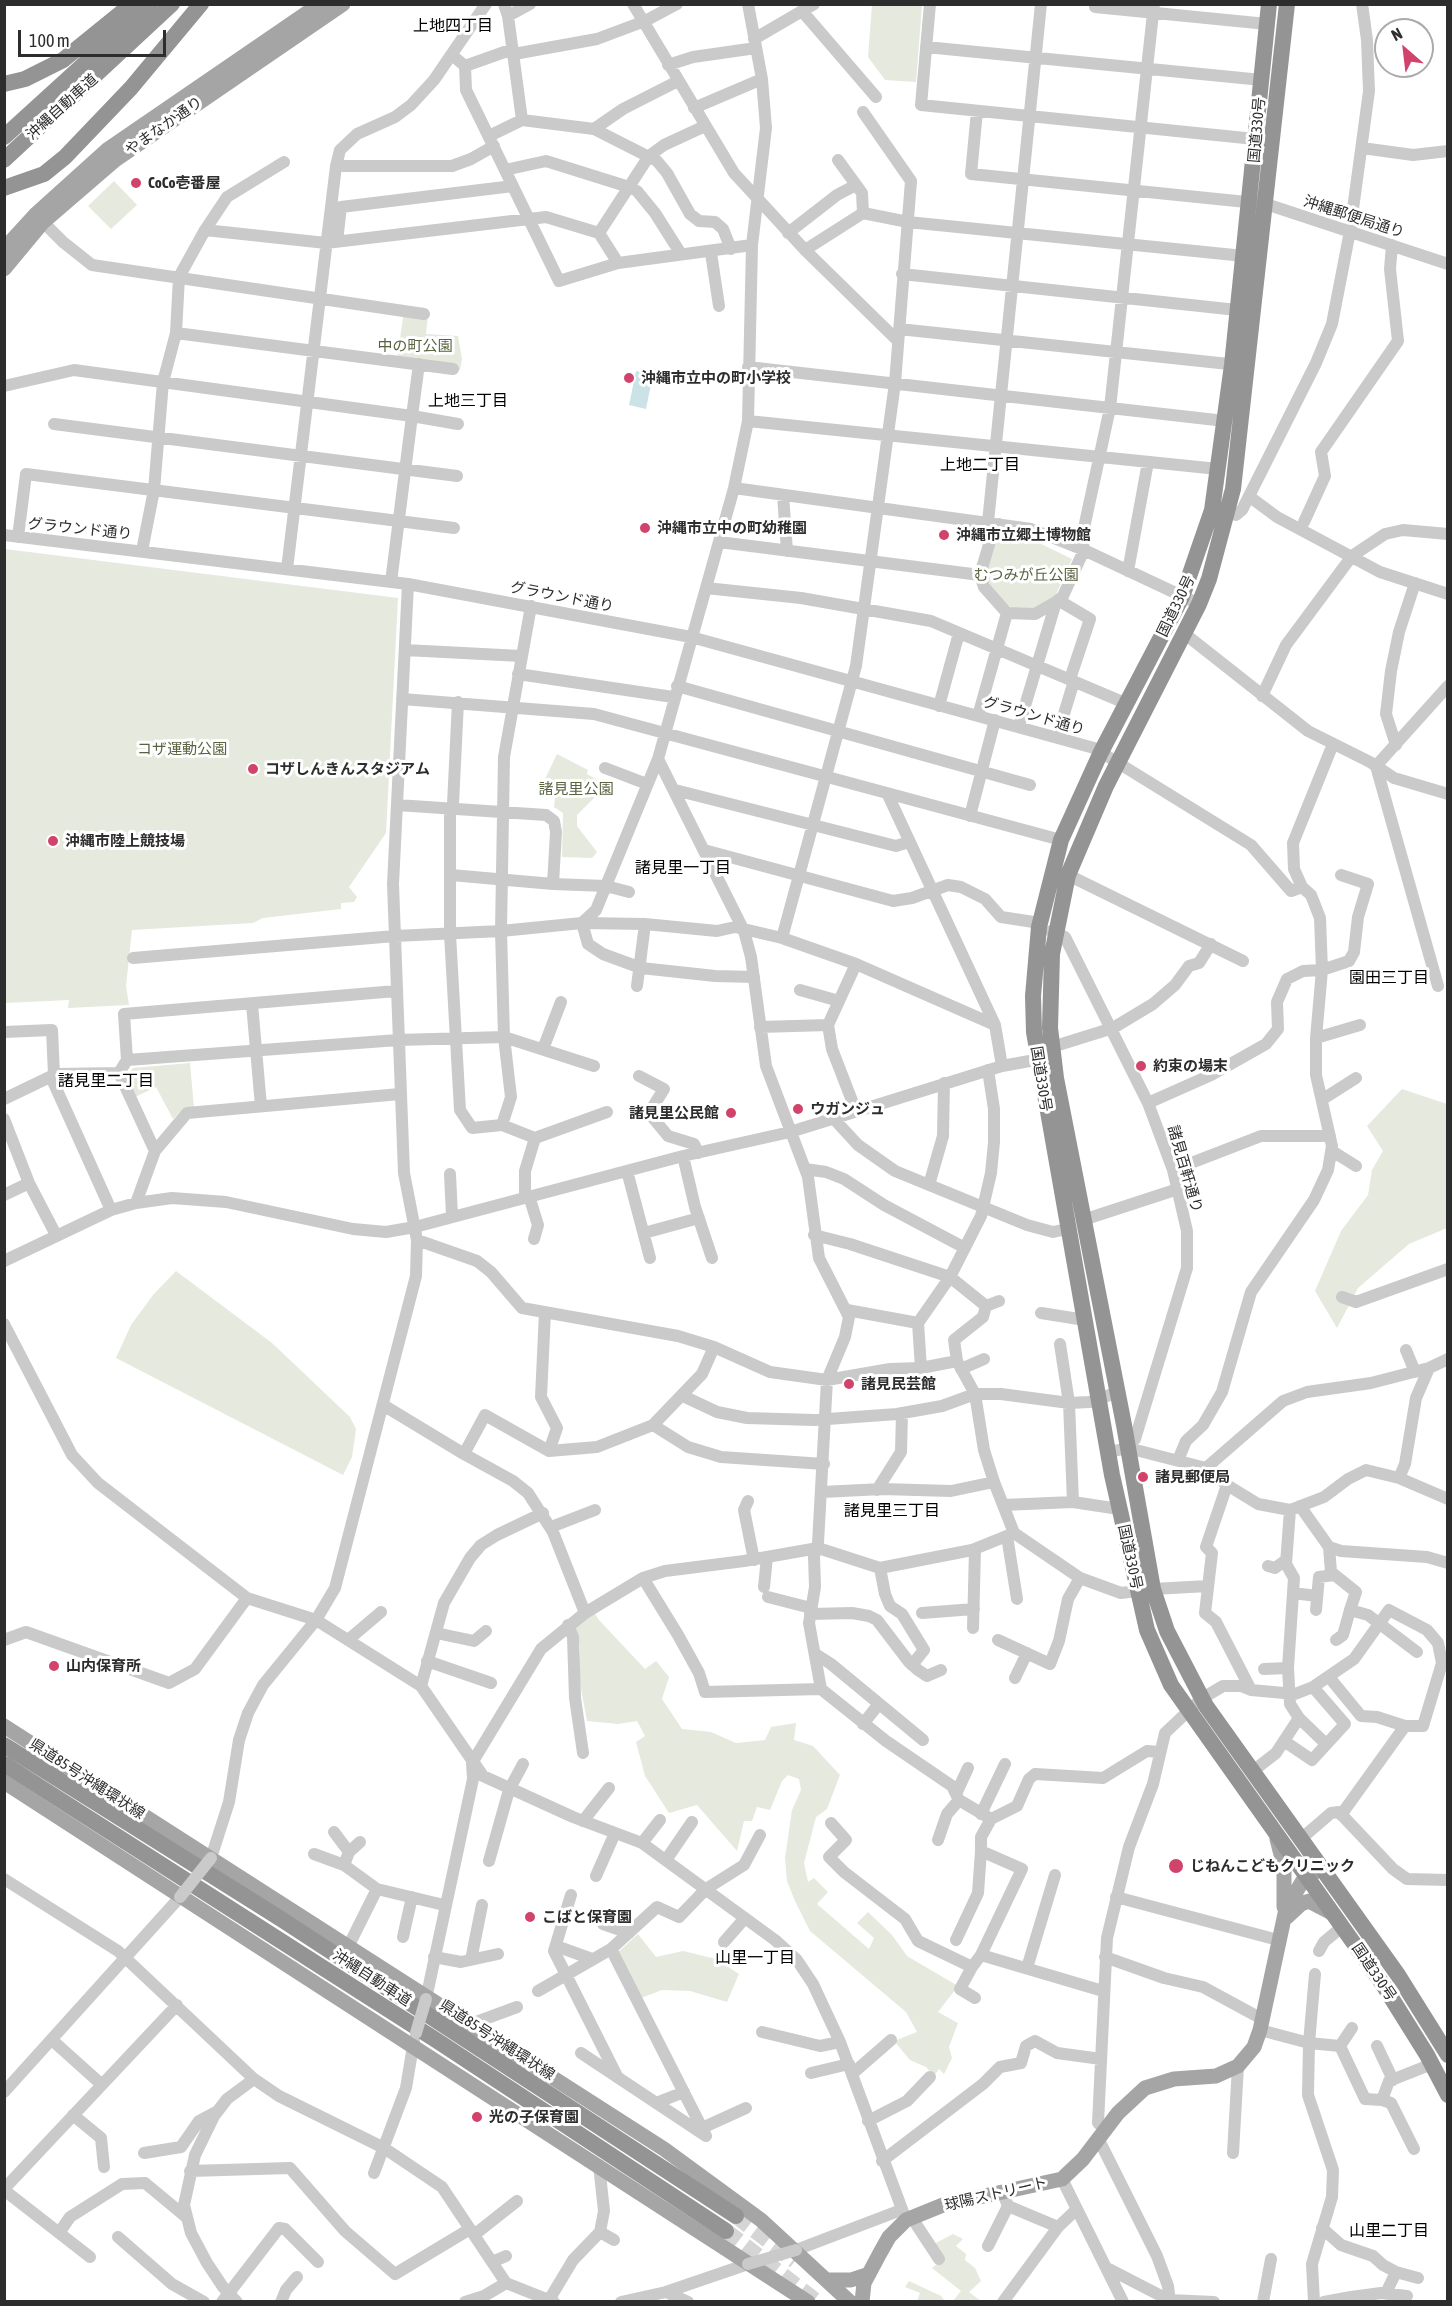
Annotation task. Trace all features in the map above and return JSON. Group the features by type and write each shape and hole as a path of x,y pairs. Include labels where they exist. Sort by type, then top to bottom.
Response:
{"highway":[{"path":"4,84 25,79 63,60 132,4"},
{"name":"沖縄自動車道","path":"4,137 150,4"},
{"name":"沖縄自動車道","path":"4,160 172,4"},
{"path":"4,188 44,174 65,157 132,88 201,4"},
{"name":"国道330号","path":"1269,4 1255,140 1258,203 1244,256 1237,310 1240,365 1225,421 1218,469 1219,511 1209,579 1185,634 1084,832 1068,875 1050,986 1048,1054 1067,1229 1119,1509 1145,1590 1201,1699 1302,1838 1398,1975 1445,2047"},
{"name":"国道330号","path":"1287,4 1258,203 1240,365 1233,489 1219,511 1182,597 1125,703 1061,840 1040,925 1033,996 1048,1054 1118,1392 1128,1448 1145,1590 1157,1655 1171,1685 1188,1711 1339,1921 1430,2059 1448,2095"},
{"name":"沖縄自動車道","path":"4,1745 281,1919 736,2216"},
{"name":"沖縄自動車道","path":"4,1764 436,2040 726,2231"}],"main road":[{"name":"やまなか通り","path":"4,249 36,214 107,150 320,4"},
{"name":"やまなか通り","path":"4,269 44,222 115,160 343,4"},
{"name":"県道85号沖縄環状線","path":"4,1726 664,2149 733,2197 796,2250 850,2301"},
{"path":"4,1782 180,1897 414,2039 599,2165 808,2301"},
{"path":"1238,2066 1254,2047 1261,2025 1281,1924 1284,1866 1275,1831"},
{"path":"1281,1924 1292,1896 1308,1877 1322,1867"},
{"path":"1281,1924 1291,1912 1309,1901 1339,1921"},
{"name":"球陽ストリート","path":"862,2301 864,2283 889,2237 906,2216 943,2205 1006,2199 1062,2179 1072,2172 1131,2099 1145,2088 1174,2079 1216,2076 1238,2066"},
{"path":"826,2280 851,2280 869,2274"}],"street":[{"path":"332,242 336,166 340,150 347,142 411,105 434,80 486,4"},
{"path":"522,120 514,52 506,10 530,4"},
{"path":"633,4 734,173 805,250 898,335 1005,340 1240,365"},
{"path":"465,66 514,52 597,39 645,21 676,4"},
{"path":"582,923 596,910 658,759 675,691 734,488 748,421 752,245 766,128 762,79 748,4"},
{"path":"668,65 693,57 755,44 814,4"},
{"path":"930,4 921,105 1255,140"},
{"path":"1041,4 995,447 993,523 980,575 984,586 1007,613 1035,614 1057,601"},
{"path":"1219,511 1236,515 1250,497 1316,363 1332,324 1350,231 1369,91 1367,40 1362,4"},
{"path":"1095,7 1153,9 1267,24"},
{"path":"1019,726 1057,601 1084,550 1082,537 1110,408 1153,9"},
{"path":"802,11 876,97"},
{"path":"926,47 1262,80"},
{"path":"452,55 465,66 466,90 559,281 618,263 711,253 752,245"},
{"path":"694,108 762,79"},
{"path":"594,129 623,109 678,81"},
{"name":"沖縄郵便局通り","path":"977,111 971,174 1258,203 1448,264"},
{"path":"782,938 852,682 879,507 895,383 908,222 906,213 911,181 863,112"},
{"path":"336,166 452,166 471,159 491,141 522,120 594,129 649,156 667,172 690,214 699,220 715,222 723,229 731,249"},
{"path":"599,232 649,156 664,145 705,126"},
{"path":"1362,148 1413,155 1448,152"},
{"path":"505,170 546,160 629,187 637,191 655,213 681,255"},
{"path":"838,160 862,193 863,213"},
{"path":"142,551 154,490 163,382 176,333 178,277 227,197 284,162"},
{"path":"788,233 837,195 856,185"},
{"path":"287,568 320,298 341,207 513,186"},
{"path":"805,250 863,213 908,222 1244,256"},
{"path":"205,230 332,242 546,217 599,232 618,263"},
{"path":"44,222 63,242 92,265 424,314"},
{"path":"1305,522 1325,476 1321,452 1398,341 1390,269 1392,245"},
{"path":"711,253 719,306"},
{"path":"902,274 1237,310"},
{"path":"176,333 453,369"},
{"path":"391,582 419,364"},
{"path":"748,367 1225,421"},
{"path":"4,386 74,370 458,424"},
{"path":"748,421 1218,469"},
{"path":"54,424 458,476"},
{"path":"1128,571 1148,462"},
{"path":"18,537 26,474 454,528"},
{"path":"734,488 1031,529 1084,550 1199,604"},
{"path":"783,495 787,551"},
{"path":"1250,497 1277,517 1380,572 1448,594"},
{"path":"1262,696 1286,645 1352,556 1385,534 1403,530 1448,534"},
{"name":"グラウンド通り","path":"4,535 408,584 691,637 1019,726 1101,752 1251,845 1291,891 1302,887"},
{"path":"719,542 980,575"},
{"path":"1396,745 1386,714 1391,671 1399,632 1415,583"},
{"path":"4,2092 126,1959 211,1858 230,1802 239,1740 248,1713 272,1672 316,1620 335,1588 414,1286 416,1234 405,1180 393,884 408,584"},
{"path":"706,588 801,598 931,621 1125,703"},
{"path":"1057,601 1090,619 1057,737"},
{"path":"502,1125 511,1097 504,1037 501,931 500,880 504,757 511,707 531,606"},
{"path":"978,716 1007,613"},
{"path":"939,706 960,633"},
{"path":"1185,634 1308,731 1376,766 1394,778 1448,794"},
{"path":"405,650 521,656"},
{"path":"518,674 675,691 838,730 1030,785"},
{"path":"1376,766 1448,686"},
{"path":"402,699 594,714 1061,840"},
{"path":"458,702 451,809 450,934 454,1038 460,1110 463,1118 472,1128 502,1125 535,1138 607,1112"},
{"path":"970,816 995,720"},
{"path":"1178,1460 1186,1441 1203,1425 1222,1392 1251,1292 1314,1200 1328,1170 1332,1151 1323,1099 1316,1075 1316,1038 1322,970 1320,918 1311,895 1302,887 1294,869 1293,843 1333,744"},
{"path":"658,759 744,931 754,976 766,1066 805,1169 819,1258 849,1317 845,1337 827,1380 827,1419 818,1548 814,1556 815,1587 810,1611 811,1638 817,1655 821,1689"},
{"path":"1376,766 1438,986"},
{"path":"605,768 647,784"},
{"path":"675,790 896,846 909,842"},
{"path":"888,795 995,1025 1002,1066"},
{"path":"397,805 546,815 554,821 556,832 553,884"},
{"path":"704,850 893,901 912,898 948,885 961,887 985,899 1001,917 1040,925 1058,933"},
{"path":"451,875 606,886 629,892"},
{"path":"1068,875 1243,961"},
{"path":"1148,1103 1211,1075 1266,1044 1278,1029 1277,1002 1287,980 1303,971 1322,970 1349,962 1354,952 1358,917 1368,884 1341,875"},
{"path":"582,923 588,944 603,954 641,968 715,976 754,976"},
{"path":"133,958 582,923 645,924 717,931 735,927 744,931 782,938 856,964 995,1025"},
{"path":"637,986 645,924"},
{"name":"諸見百軒通り","path":"1058,933 1065,937 1113,1028 1148,1103 1173,1170 1187,1231 1187,1268 1135,1439 1128,1448"},
{"path":"416,1234 452,1216 683,1156 790,1132 944,1083 1048,1054 1113,1028 1153,1004 1175,985 1189,966 1199,963 1210,944"},
{"path":"856,964 828,1025 832,1049 856,1111"},
{"path":"800,990 839,1001"},
{"path":"119,1073 127,1060 124,1014 396,991"},
{"path":"543,1049 561,1002"},
{"path":"252,1004 261,1106"},
{"path":"760,1027 828,1025"},
{"path":"1316,1038 1360,1025"},
{"path":"4,1032 52,1030 52,1076 111,1210"},
{"path":"127,1060 398,1040 504,1037 594,1066"},
{"path":"921,1368 918,1323 950,1277 981,1216 991,1173 994,1109 988,1070"},
{"path":"4,1099 52,1076 119,1073"},
{"path":"119,1073 155,1151"},
{"path":"639,1076 664,1089 649,1113 668,1136 694,1144 698,1153"},
{"path":"1323,1099 1356,1078"},
{"path":"929,1185 943,1136 944,1083"},
{"path":"136,1203 155,1151 187,1113 400,1094"},
{"path":"834,1119 858,1145 895,1171 982,1208 1053,1232 1067,1229"},
{"path":"6,1126 29,1183 56,1235"},
{"path":"1173,1170 1261,1136 1330,1136"},
{"path":"534,1239 538,1226 527,1197 525,1171 535,1138"},
{"path":"1332,1151 1356,1166"},
{"path":"683,1156 712,1258"},
{"path":"805,1169 826,1172 844,1179 884,1205 965,1248"},
{"path":"627,1171 650,1258"},
{"path":"450,1174 452,1216"},
{"path":"4,1195 29,1183"},
{"path":"1083,1220 1178,1189"},
{"path":"4,1261 111,1210 136,1203 172,1198 197,1199 226,1202 353,1229 416,1234 477,1261 491,1272 522,1308 678,1336 714,1347 770,1372 827,1380 890,1369 959,1365 984,1359"},
{"path":"644,1233 699,1218"},
{"path":"814,1235 950,1277 986,1306"},
{"path":"1342,1297 1356,1302 1448,1269"},
{"path":"986,1306 999,1301"},
{"path":"986,1306 983,1317 954,1340 959,1365 975,1394 984,1450 1011,1535 1017,1599"},
{"path":"846,1310 918,1323"},
{"path":"545,1312 540,1397 557,1428 549,1451"},
{"path":"1041,1313 1085,1320"},
{"path":"4,1324 72,1455 98,1483 247,1598 316,1620 421,1686 483,1776 509,1790 642,1843 745,1918 796,1960 813,1984 840,2042 882,2161 906,2216 939,2259"},
{"path":"1059,1344 1069,1403 1073,1502"},
{"path":"464,1454 485,1415 549,1451 597,1447 653,1425 702,1374 714,1347"},
{"path":"1406,1350 1414,1372"},
{"path":"1206,1468 1283,1401 1306,1392 1371,1383 1429,1368 1448,1359"},
{"path":"1399,1478 1405,1464 1416,1398 1429,1368"},
{"path":"683,1396 717,1412 747,1418 827,1419 902,1413 942,1406 975,1394 1001,1394 1069,1403 1099,1399 1118,1392"},
{"path":"383,1405 513,1481 528,1493 551,1527 585,1613"},
{"path":"877,1490 901,1452 902,1413"},
{"path":"653,1425 688,1447 721,1457 824,1464"},
{"path":"1109,1452 1128,1448 1206,1468 1227,1485 1258,1504 1295,1508 1324,1497 1348,1479 1366,1470 1399,1478 1448,1499"},
{"path":"822,1492 951,1491 994,1482"},
{"path":"1227,1485 1217,1507 1206,1547 1212,1553 1205,1613 1216,1622 1251,1690"},
{"path":"748,1501 744,1510 754,1560"},
{"path":"1003,1504 1073,1502 1119,1509"},
{"path":"1295,1508 1329,1547 1341,1551 1427,1557 1448,1563"},
{"path":"1295,1508 1286,1560 1294,1578 1288,1668 1290,1704 1299,1718 1325,1743"},
{"path":"551,1527 595,1510"},
{"path":"421,1686 444,1603 481,1545 543,1513"},
{"path":"1011,1535 1080,1578 1121,1593 1208,1586"},
{"path":"374,2173 406,2088 414,2039 426,1996 473,1779 472,1763 541,1649 585,1613 643,1578 665,1571 754,1560 818,1548 880,1568 975,1549 1011,1535"},
{"path":"1329,1547 1331,1572 1356,1592 1342,1635 1336,1640"},
{"path":"973,1628 975,1549"},
{"path":"767,1557 766,1592 810,1611 852,1613 877,1620 912,1665 927,1676 941,1671"},
{"path":"1268,1566 1275,1568 1286,1560"},
{"path":"880,1568 890,1606 902,1614 924,1650 912,1665"},
{"path":"1316,1610 1319,1577 1334,1575"},
{"path":"643,1578 699,1673 705,1692 821,1689 863,1724 952,1786 957,1797 986,1816"},
{"path":"998,1640 1050,1664 1059,1641 1068,1599 1080,1578"},
{"path":"1293,1593 1317,1596"},
{"path":"4,1640 26,1632 169,1683 195,1669 247,1598"},
{"path":"922,1613 974,1609"},
{"path":"1350,1610 1368,1615 1378,1625 1417,1652"},
{"path":"1170,2301 1168,2286 1157,2256 1098,2123 1105,1957 1116,1897 1129,1847 1153,1784 1165,1733 1201,1699 1223,1686 1241,1686 1251,1690 1294,1694 1313,1687 1354,1659 1389,1610 1427,1630 1438,1643 1442,1663 1423,1726 1405,1726 1377,1717 1361,1716 1329,1677"},
{"path":"348,1640 381,1612"},
{"path":"568,1625 573,1636 575,1698 583,1753"},
{"path":"436,1633 474,1641 486,1631"},
{"path":"1015,1678 1027,1653"},
{"path":"817,1655 923,1740"},
{"path":"427,1661 491,1683"},
{"path":"1264,1669 1288,1668"},
{"path":"1284,1741 1312,1760 1325,1743 1345,1724 1313,1687"},
{"path":"863,1724 878,1705"},
{"path":"1253,1771 1276,1753 1299,1718"},
{"path":"1341,1815 1405,1726"},
{"path":"986,1816 1017,1806 1029,1779 1035,1774 1103,1778 1147,1751 1160,1752"},
{"path":"489,1861 509,1790 524,1764"},
{"path":"956,1940 978,1893 981,1837 986,1816 1005,1764"},
{"path":"938,1840 968,1768"},
{"path":"583,1821 609,1788"},
{"path":"1302,1838 1331,1813 1341,1815 1393,1869 1407,1879 1448,1880"},
{"path":"642,1843 660,1820"},
{"path":"666,1860 692,1821"},
{"path":"831,1823 846,1840 829,1857 844,1872 905,1919 918,1941 972,1968"},
{"path":"334,1832 349,1852"},
{"path":"596,1876 615,1833"},
{"path":"538,1990 611,1949 657,1907 679,1917 706,1889 744,1865 760,1835"},
{"path":"344,1865 349,1852 360,1842"},
{"path":"975,1998 960,1989 981,1955 1022,1869 981,1851"},
{"path":"314,1854 344,1865 377,1889 444,1905"},
{"path":"1027,1968 1055,1875"},
{"path":"4,1879 89,1932 126,1959 254,2079 306,2111 384,2148 442,2187 506,2283 552,2301 573,2260 600,2232 604,2211 599,2165"},
{"path":"349,1945 377,1889"},
{"path":"571,1895 554,1951 567,1972 617,2077"},
{"path":"1116,1897 1278,1940"},
{"path":"403,1937 412,1898"},
{"path":"471,1960 482,1905"},
{"path":"724,1942 745,1918"},
{"path":"1319,1951 1339,1921"},
{"path":"603,1924 629,1933"},
{"path":"556,1946 592,1959"},
{"path":"581,2053 706,2136 611,1949"},
{"path":"434,1957 471,1960 498,1954"},
{"path":"981,1955 1103,1991"},
{"path":"1105,1957 1164,1978 1203,1988 1261,2025 1309,2043 1340,2046"},
{"path":"1314,2301 1311,2264 1332,2197 1333,2170 1308,2095 1309,2043 1315,1974"},
{"path":"90,2257 4,2189 100,2084 177,2005"},
{"path":"471,2024 517,2007"},
{"path":"1340,2046 1352,2028"},
{"path":"762,2032 820,2046 840,2042"},
{"path":"52,2040 100,2084"},
{"path":"811,2073 850,2069 891,2040"},
{"path":"882,2161 983,2084 1000,2067 1020,2062 1026,2046 1035,2041 1058,2053 1101,2058"},
{"path":"1340,2046 1365,2099 1391,2103 1414,2149"},
{"path":"1377,2046 1393,2080"},
{"path":"1382,2100 1389,2081 1430,2059 1445,2047"},
{"path":"1233,2153 1238,2066"},
{"path":"868,2121 907,2101 930,2078"},
{"path":"254,2079 227,2099 217,2112 195,2155 185,2191 186,2217 207,2264 229,2299 279,2228 285,2229 318,2262"},
{"path":"656,2103 684,2092"},
{"path":"702,2128 746,2108"},
{"path":"144,2152 181,2147 199,2121 217,2112"},
{"path":"73,2115 101,2138 104,2167"},
{"path":"190,2171 290,2168 345,2230 395,2274 472,2232 517,2201"},
{"path":"1062,2179 1123,2301"},
{"path":"59,2233 70,2217 122,2184 145,2182 186,2217"},
{"path":"988,2246 1006,2199 1058,2227"},
{"path":"1003,2301 1058,2227 1077,2209"},
{"path":"621,2301 676,2298 748,2264 906,2216"},
{"path":"1322,2228 1341,2245 1373,2256 1383,2265 1418,2278"},
{"path":"600,2232 614,2240"},
{"path":"118,2237 172,2284 204,2301"},
{"path":"492,2262 506,2256"},
{"path":"1263,2301 1271,2259"},
{"path":"1109,2269 1170,2301 1214,2301"},
{"path":"1386,2294 1396,2271"},
{"path":"281,2301 286,2290 297,2277"},
{"path":"465,2301 484,2296 506,2283"},
{"path":"1324,2301 1386,2294 1407,2296"}],"green space":[{"path":"872,5 922,5 916,82 885,80 868,57"},
{"path":"114,181 137,205 111,229 88,206"},
{"name":"中の町公園","path":"404,311 428,314 426,334 458,336 462,359 460,370 397,360"},
{"name":"むつみが丘公園","path":"999,535 1035,541 1072,559 1053,601 1034,610 1016,610 1002,602 990,587 986,577 987,562"},
{"name":"コザ運動公園","path":"5,549 398,598 386,833 349,887 357,897 354,902 341,903 341,909 263,918 253,923 132,930 126,986 129,1005 68,1008 69,1000 5,1003"},
{"name":"諸見里公園","path":"557,754 588,770 587,774 599,781 596,796 577,815 577,826 597,852 592,858 562,857 563,813 554,807 557,781 545,779"},
{"path":"190,1063 194,1108 182,1110 173,1119 156,1087 135,1097 126,1076 133,1068"},
{"path":"1402,1089 1447,1104 1447,1228 1409,1244 1358,1288 1337,1328 1315,1291 1341,1231 1368,1195 1372,1170 1383,1151 1367,1126"},
{"path":"176,1271 272,1343 350,1417 356,1429 352,1457 343,1475 116,1358 131,1325 153,1295"},
{"path":"592,1608 598,1619 645,1669 656,1661 669,1677 662,1699 682,1729 711,1732 736,1743 765,1740 771,1727 796,1723 794,1740 813,1746 840,1775 827,1809 816,1817 804,1863 808,1882 814,1878 828,1892 817,1904 869,1949 874,1938 857,1923 868,1912 892,1935 907,1956 958,1986 938,2012 958,2023 949,2047 952,2058 944,2074 939,2069 934,2076 926,2067 910,2060 894,2041 917,2032 906,2012 810,1931 795,1901 787,1881 785,1858 792,1810 801,1790 799,1779 788,1775 782,1781 770,1810 757,1807 752,1821 744,1821 737,1851 697,1805 669,1813 645,1776 636,1742 645,1736 637,1721 618,1724 587,1721 579,1678 580,1647 576,1630 571,1622"},
{"path":"638,1934 656,1957 683,1951 716,1959 739,1974 727,2002 690,1991 662,1990 641,1998 615,1955"},
{"path":"953,2234 963,2239 956,2246 966,2254 965,2260 975,2268 981,2281 969,2292 981,2301 953,2301 961,2291 932,2268 940,2262 934,2244"},
{"path":"909,2281 941,2296 945,2301 917,2301 920,2293 905,2287"}],"water":[{"path":"636,371 653,374 646,409 629,405"}],"tunnel":[{"path":"736,2216 795,2261"},
{"path":"726,2231 817,2302"}],"place":[{"name":"CoCo壱番屋","path":"136,183"},
{"name":"沖縄市立中の町小学校","path":"629,378"},
{"name":"沖縄市立中の町幼稚園","path":"645,528"},
{"name":"沖縄市立郷土博物館","path":"944,535"},
{"name":"コザしんきんスタジアム","path":"253,769"},
{"name":"沖縄市陸上競技場","path":"53,841"},
{"name":"約束の場末","path":"1141,1066"},
{"name":"ウガンジュ","path":"798,1109"},
{"name":"諸見里公民館","path":"731,1113"},
{"name":"諸見民芸館","path":"849,1384"},
{"name":"諸見郵便局","path":"1143,1477"},
{"name":"山内保育所","path":"54,1666"},
{"name":"じねんこどもクリニック","path":"1176,1866"},
{"name":"こばと保育園","path":"530,1917"},
{"name":"光の子保育園","path":"477,2117"}],"district":[{"name":"上地四丁目","path":"453,26"},
{"name":"上地三丁目","path":"468,401"},
{"name":"上地二丁目","path":"980,465"},
{"name":"諸見里一丁目","path":"683,868"},
{"name":"園田三丁目","path":"1389,978"},
{"name":"諸見里二丁目","path":"106,1081"},
{"name":"諸見里三丁目","path":"892,1511"},
{"name":"山里一丁目","path":"755,1958"},
{"name":"山里二丁目","path":"1389,2231"}]}
